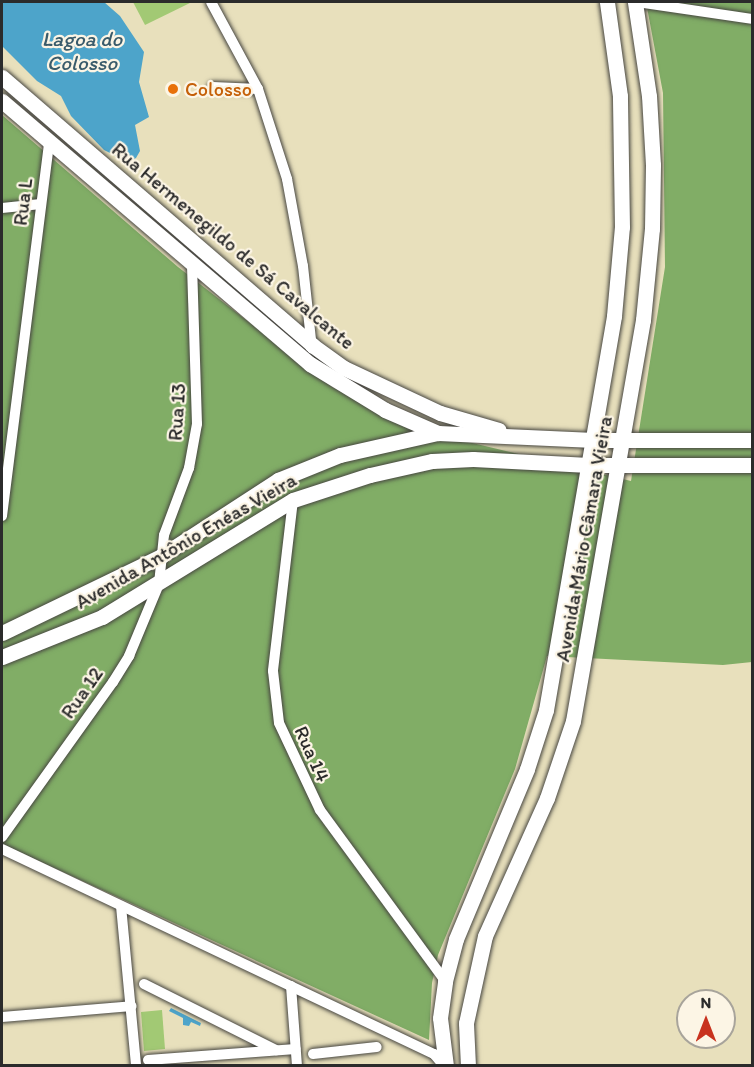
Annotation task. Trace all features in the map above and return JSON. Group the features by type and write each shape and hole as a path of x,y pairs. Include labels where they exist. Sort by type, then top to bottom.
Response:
{"street":[{"path":"211,2 258,89 287,179 312,345 310,364"},
{"name":"Avenida Mário Câmara Vieira","path":"445,1065 440,1039 445,981 456,939 527,770 546,710 614,316 622,227 620,96 608,2"},
{"path":"636,2 753,19"},
{"name":"Avenida Mário Câmara Vieira","path":"468,1065 466,1023 485,936 547,798 573,721 643,320 652,229 649,96 636,2"},
{"name":"Rua Hermenegildo de Sá Cavalcante","path":"2,77 312,345 392,393 440,413 525,437"},
{"path":"213,87 258,89"},
{"name":"Rua Hermenegildo de Sá Cavalcante","path":"2,101 192,266 310,364 385,410 438,434"},
{"name":"Rua L","path":"2,516 49,142"},
{"path":"2,207 40,204"},
{"name":"Rua 13","path":"161,556 164,535 189,468 197,424 192,266"},
{"name":"Avenida Antônio Enéas Vieira","path":"2,633 161,556 234,505 286,476 340,455 438,434 594,440 622,438 753,440"},
{"name":"Avenida Antônio Enéas Vieira","path":"2,657 102,617 293,500 338,483 432,461 496,459 590,465 753,465"},
{"name":"Rua 14","path":"293,500 273,671 279,723 320,810 445,981"},
{"name":"Rua 12","path":"2,837 129,656 159,584 161,556"},
{"path":"2,849 434,1054 445,1065"},
{"path":"121,906 136,1065"},
{"path":"144,984 276,1050"},
{"path":"291,986 302,1055"},
{"path":"2,1017 132,1006"},
{"path":"148,1060 276,1050 302,1055 377,1047"}],"green space":[{"path":"133,2 192,2 145,25"},
{"path":"646,2 752,2 752,662 723,665 547,656 515,769 438,955 432,983 429,1040 2,844 2,115 178,267 332,387 414,429 631,481 665,267 663,93"},
{"path":"162,1010 165,1049 144,1051 141,1012"}],"water":[{"name":"Lagoa do Colosso","path":"2,2 104,2 120,16 144,52 139,82 149,117 135,125 140,151 136,158 128,162 104,150 71,116 61,96 37,81 2,46"},
{"path":"171,1008 201,1023 200,1026 191,1022 189,1026 183,1025 183,1018 169,1011"}],"place":[{"name":"Colosso","path":"173,89"}]}
